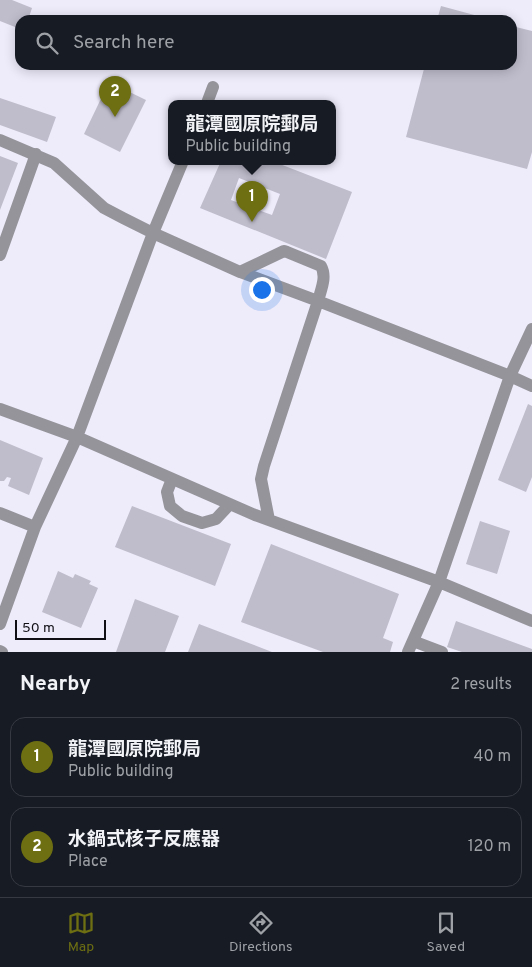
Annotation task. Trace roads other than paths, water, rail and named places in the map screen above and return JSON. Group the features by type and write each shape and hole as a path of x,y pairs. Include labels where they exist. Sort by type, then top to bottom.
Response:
{"lane":[{"path":"207,100 213,87"},
{"path":"0,140 54,163 104,208 153,233 240,272 318,300 532,386"},
{"path":"0,255 36,154"},
{"path":"0,624 35,527 77,437 153,233 181,165"},
{"path":"240,272 284,251 321,266 324,271 318,300 261,479 269,520"},
{"path":"442,652 410,647 439,582 510,376 532,329"},
{"path":"0,409 77,437 255,515 439,582 532,621"},
{"path":"172,479 167,492 170,506 182,516 202,524 216,519 230,504"},
{"path":"0,513 35,527"}],"place":[{"name":"水鍋式核子反應器","path":"115,117"},
{"name":"龍潭國原院郵局","path":"252,222"}]}
